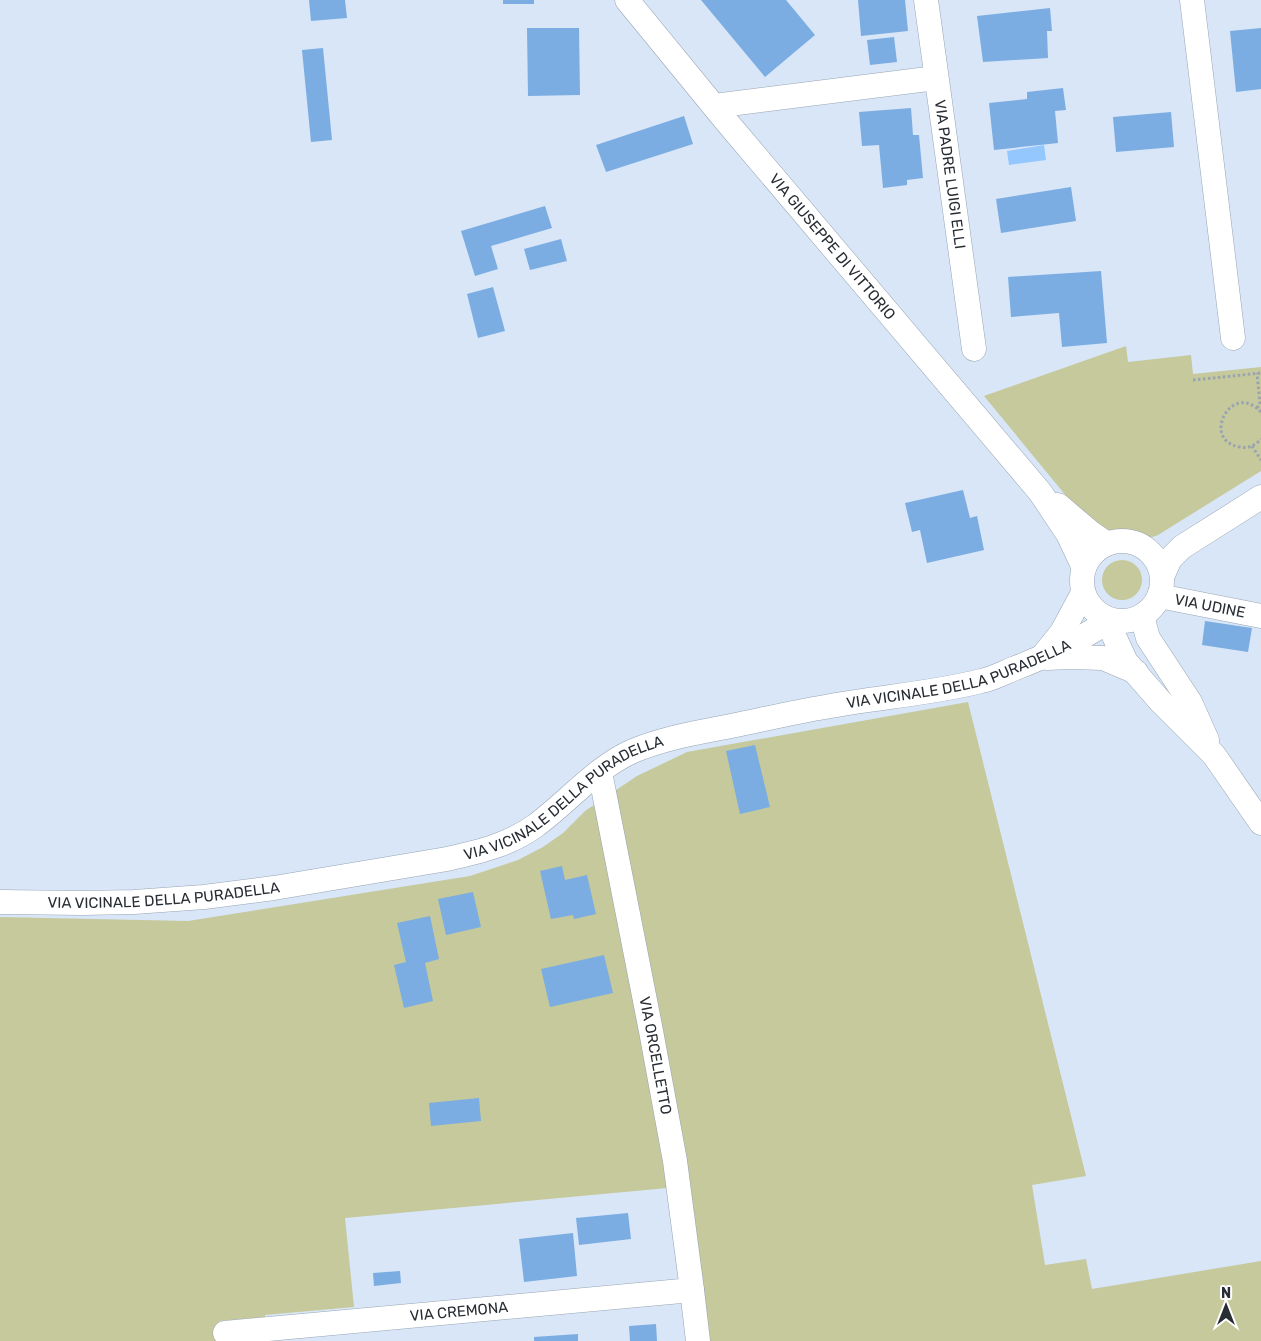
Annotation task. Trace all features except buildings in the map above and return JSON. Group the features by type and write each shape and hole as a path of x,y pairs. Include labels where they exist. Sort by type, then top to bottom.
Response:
{"street":[{"name":"VIA GIUSEPPE DI VITTORIO","path":"627,0 714,106 1040,492 1068,534 1084,568"},
{"name":"VIA PADRE LUIGI ELLI","path":"926,0 974,349"},
{"path":"1192,0 1233,338"},
{"path":"714,106 936,78"},
{"name":"VIA GIUSEPPE DI VITTORIO","path":"1040,492 1107,544"},
{"path":"1160,586 1159,565 1152,555 1131,542 1119,541 1107,544 1089,558 1081,580 1087,602 1101,616 1110,620 1121,621 1132,620 1142,616 1149,611 1160,586 1170,559 1182,547 1261,497"},
{"path":"1143,548 1172,544 1206,532"},
{"name":"VIA UDINE","path":"1160,586 1261,616"},
{"path":"1041,658 1062,632 1083,593"},
{"path":"1142,616 1148,638 1190,702 1214,755 1261,823"},
{"path":"1110,620 1114,636 1126,662 1161,702 1214,755"},
{"name":"VIA VICINALE DELLA PURADELLA","path":"0,902 134,902 218,896 483,851 527,832 600,772 631,752 661,741 825,706 927,692 983,681 1041,658 1087,636 1110,620"},
{"path":"1041,658 1103,658 1135,673"},
{"path":"1135,673 1161,658"},
{"name":"VIA ORCELLETTO","path":"600,772 674,1152 698,1341"},
{"name":"VIA CREMONA","path":"225,1333 692,1290"}],"path":[{"path":"1193,380 1259,373 1260,404 1257,408"},
{"path":"1261,412 1248,403 1239,403 1230,407 1224,414 1221,423 1222,432 1226,440 1234,446 1243,448 1252,446 1261,439"},
{"path":"1252,446 1261,460"}],"green space":[{"path":"1126,346 1128,362 1191,355 1193,374 1261,367 1261,471 1158,535 1142,541 1124,540 1102,531 1081,514 984,396"},
{"path":"1126,560 1133,563 1139,569 1142,580 1141,588 1133,597 1126,600 1118,600 1111,597 1103,588 1102,576 1105,569 1114,561"},
{"path":"968,702 1086,1176 1032,1185 1045,1265 1086,1259 1092,1289 1261,1261 1261,1341 708,1341 689,1186 345,1218 354,1307 219,1321 221,1341 0,1341 0,917 188,921 470,876 518,860 543,847 563,833 585,811 637,776 687,752"}],"water":[{"path":"1044,145 1046,160 1009,165 1007,151"}]}
